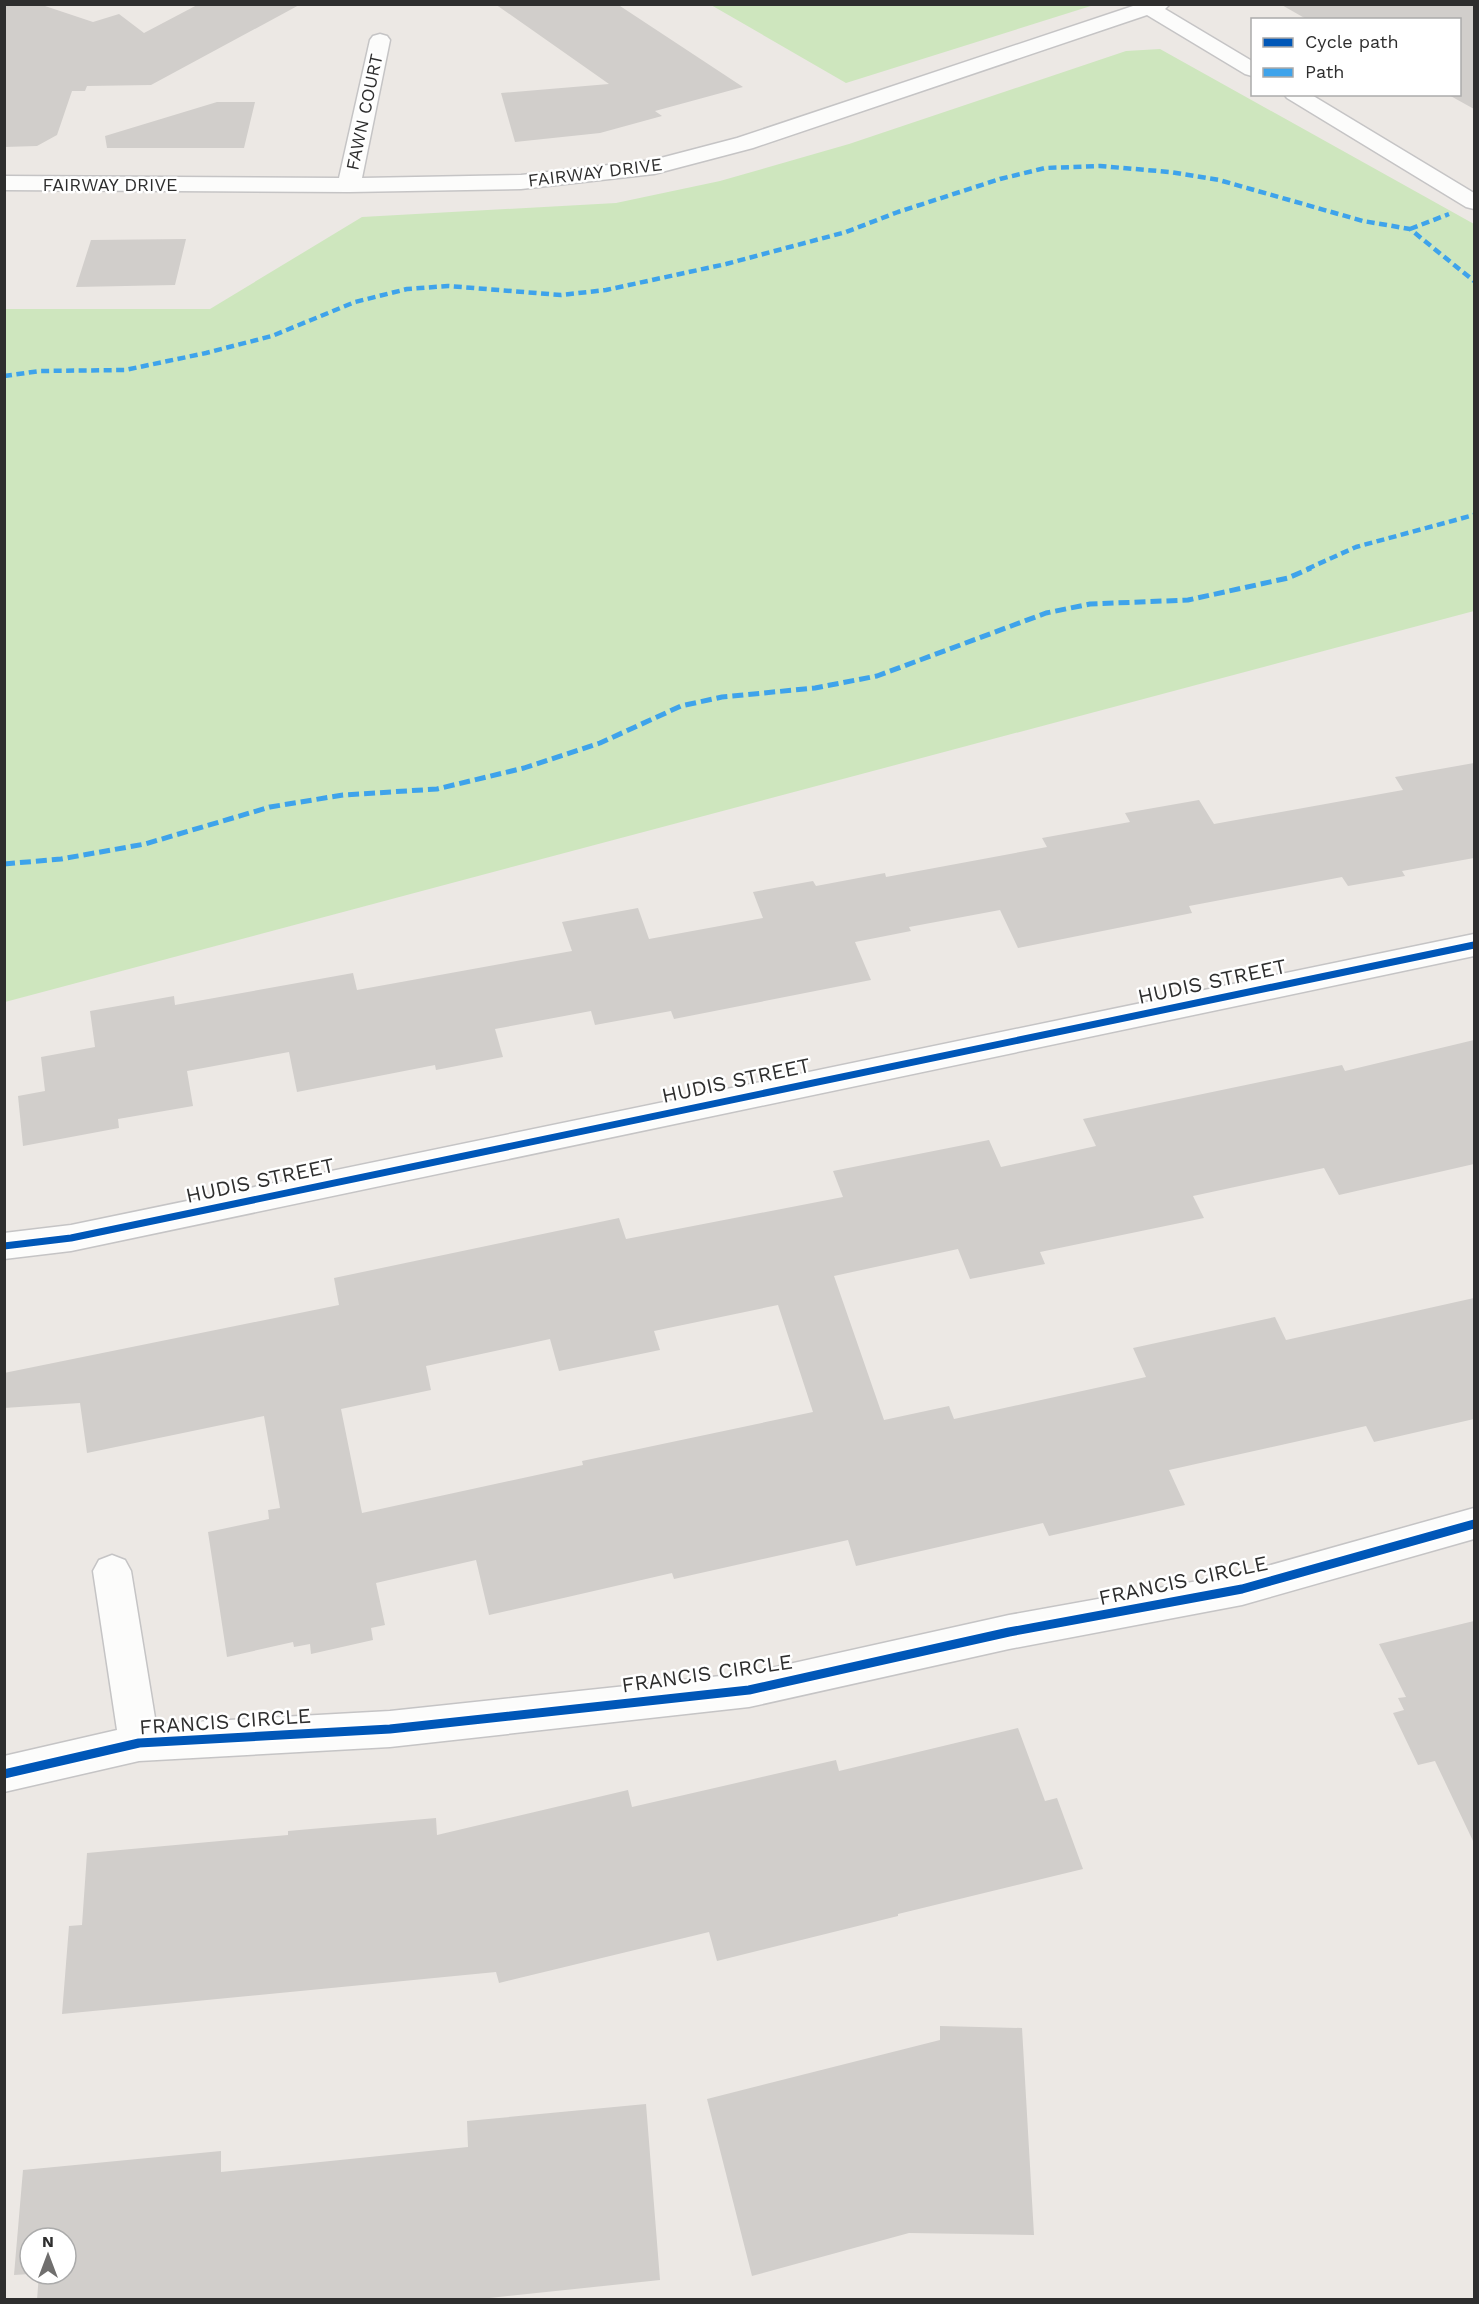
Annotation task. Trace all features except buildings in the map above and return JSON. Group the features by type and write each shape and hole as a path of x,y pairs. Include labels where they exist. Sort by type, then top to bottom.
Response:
{"street":[{"path":"1155,6 1251,69"},
{"name":"FAIRWAY DRIVE","path":"4,183 349,185 521,182 654,167 744,143 1155,6"},
{"name":"FAWN COURT","path":"349,185 380,40"},
{"path":"1297,96 1474,202"},
{"name":"HUDIS STREET","path":"4,1246 82,1235 1474,945"},
{"name":"FRANCIS CIRCLE","path":"4,1774 139,1743 390,1729 748,1690 1009,1632 1242,1588 1474,1524"},
{"path":"112,1571 139,1743"}],"green space":[{"path":"711,5 1094,5 846,83"},
{"path":"1160,49 1474,224 1474,611 5,1002 5,309 210,309 362,217 616,203 720,181 849,144 1126,51"}],"marked path":[{"path":"4,376 40,371 125,370 206,353 272,336 355,302 407,289 448,286 561,295 606,290 726,264 846,232 898,212 1000,179 1045,168 1100,166 1170,172 1219,180 1363,221 1410,229 1474,281"},
{"path":"1410,229 1449,214"},
{"path":"4,864 61,859 145,844 270,807 343,795 437,789 524,768 600,743 681,706 722,697 815,688 877,676 1046,613 1090,604 1188,600 1288,578 1356,547 1474,515"}],"cycle path":[{"path":"4,1246 71,1238 1474,945"},
{"path":"4,1774 139,1743 390,1729 749,1690 1009,1632 1242,1589 1474,1524"}]}
